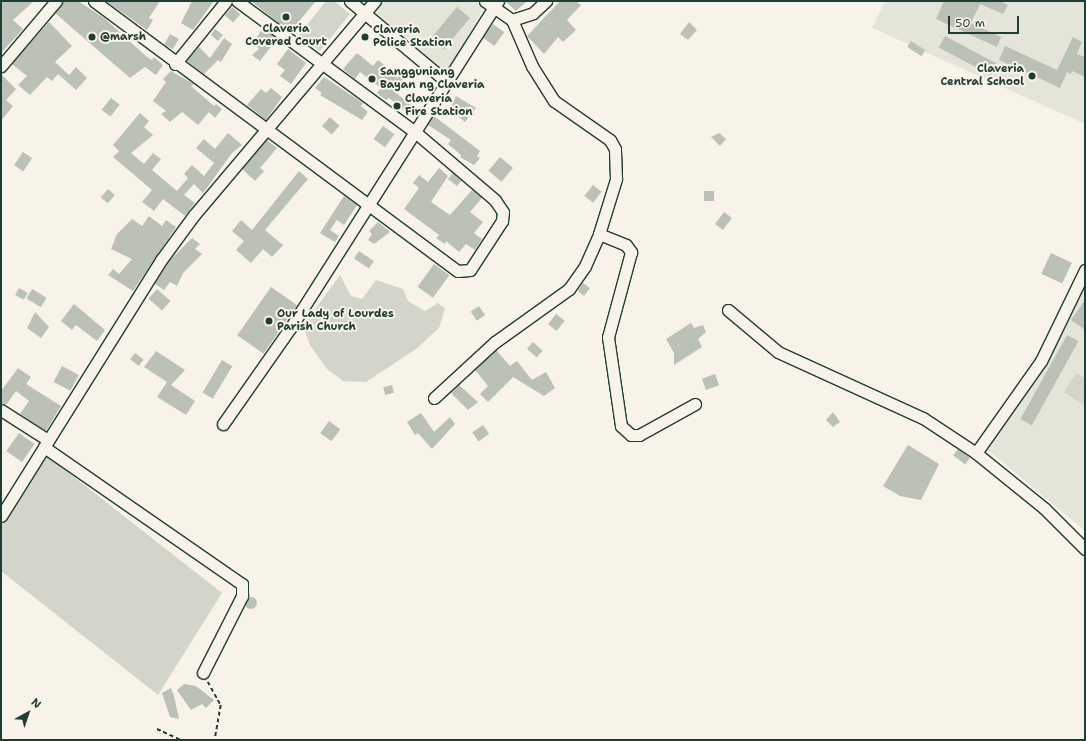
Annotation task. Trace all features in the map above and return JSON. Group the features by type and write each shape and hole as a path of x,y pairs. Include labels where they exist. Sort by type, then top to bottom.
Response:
{"street":[{"path":"1,66 56,1"},
{"path":"94,1 265,131 370,204 463,272 470,270 502,221 503,212 495,200 415,132 237,1"},
{"path":"175,64 226,1"},
{"path":"350,1 447,82"},
{"path":"1,516 161,260 265,131 375,1"},
{"path":"512,20 533,13 546,1"},
{"path":"223,424 291,327 370,204 447,82 492,3 512,20 532,66 554,101 604,134 615,149 616,179 599,234 585,266 569,289 495,342 434,398"},
{"path":"599,234 626,245 630,252 608,337 621,426 631,435 639,435 695,404"},
{"path":"976,453 1041,361 1085,270"},
{"path":"728,310 778,352 923,418 976,453 1044,508 1085,549"},
{"path":"1,410 46,444 242,584 242,596 203,673"}],"path":[{"path":"203,673 221,705 215,740"},
{"path":"157,729 181,740"}],"shaded area":[{"path":"326,1 334,1 350,14 320,51 299,35"},
{"path":"385,1 476,1 484,7 447,73 376,13"},
{"name":"Claveria Central School","path":"885,1 1085,1 1085,124 872,28"},
{"path":"340,275 351,296 362,299 376,280 403,289 408,301 425,311 438,303 445,309 439,328 416,349 366,382 343,381 327,369 310,345 303,326"},
{"path":"1085,281 1084,530 988,450 1049,352"},
{"path":"1076,373 1085,379 1085,406 1064,392"},
{"path":"46,455 222,593 158,695 1,571 1,526"}],"building":[{"path":"1,1 34,1 13,20 23,29 1,53"},
{"path":"63,1 78,1 104,18 147,57 152,60 154,57 163,65 156,75 145,67 130,78 55,13"},
{"path":"106,1 160,1 149,18 153,20 147,30"},
{"path":"192,1 214,1 193,30 181,23"},
{"name":"Claveria Covered Court","path":"251,1 316,1 290,32"},
{"path":"505,1 527,1 516,11"},
{"path":"560,1 576,1 581,5 567,20 576,30 563,42 558,37 544,54 527,36"},
{"path":"944,1 1000,1 1008,5 1003,14 980,4 971,23 1001,37 997,47 936,19"},
{"path":"232,7 240,14 233,23 225,15"},
{"path":"457,7 470,18 444,49 431,38"},
{"path":"49,22 72,46 55,62 69,75 76,67 87,78 76,90 58,74 52,81 47,77 30,95 18,85 27,76 12,64"},
{"path":"689,22 697,30 688,40 680,34"},
{"path":"493,24 504,32 494,46 483,38"},
{"path":"215,29 223,35 218,41 211,35"},
{"path":"262,29 277,39 260,61 252,55 259,49 253,44"},
{"path":"170,34 179,39 173,49 164,44"},
{"path":"945,36 997,64 991,75 939,47"},
{"path":"1073,37 1082,42 1077,54 1085,57 1085,77 1072,71 1071,74 1067,72 1060,88 999,60 1005,46 1057,70"},
{"path":"224,38 232,44 221,62 218,60 204,74 187,61 199,47 210,58"},
{"path":"911,41 925,50 921,56 907,47"},
{"path":"288,49 306,63 291,84 280,76 285,70 277,64"},
{"path":"357,53 373,66 378,60 393,72 396,67 406,74 394,91 417,110 411,116 389,98 386,100 377,93 381,88 360,72 355,79 343,69"},
{"path":"171,71 194,84 191,86 214,106 216,104 222,109 215,118 209,112 198,125 182,112 170,122 161,114 166,111 153,101 166,82 163,79"},
{"path":"1,74 16,89 6,100 13,106 1,121"},
{"path":"324,77 363,103 361,106 368,112 362,120 320,95 322,93 315,88"},
{"path":"271,88 282,97 266,120 247,105 261,89 266,93"},
{"path":"456,96 476,108 465,122 450,109"},
{"path":"111,98 120,105 110,117 102,110"},
{"path":"140,113 149,121 144,127 153,135 131,153 144,164 153,153 161,159 152,170 177,191 188,178 184,174 192,165 204,176 214,163 196,148 204,139 215,149 228,133 242,145 232,153 203,193 194,184 184,195 195,203 185,216 163,199 154,211 142,202 152,190 113,157 119,151 113,145"},
{"path":"434,116 480,151 477,156 480,158 474,165 460,157 461,155 448,144 451,140 428,125"},
{"path":"330,117 340,126 332,135 322,126"},
{"path":"383,126 394,134 385,147 374,139"},
{"path":"719,133 726,139 720,146 711,137"},
{"path":"267,140 277,148 260,168 264,171 255,181 242,169"},
{"path":"23,152 32,158 23,171 14,165"},
{"path":"500,157 513,168 501,182 488,171"},
{"path":"439,168 448,176 431,202 450,215 472,190 482,198 470,212 483,222 474,233 482,239 475,250 466,244 459,252 446,241 445,244 436,238 439,235 404,209 419,188 413,183 419,175 428,182"},
{"path":"299,171 308,179 265,230 283,245 272,257 263,249 251,263 236,250 244,241 232,231 241,220 252,230"},
{"path":"453,173 461,181 457,186 448,179"},
{"path":"593,185 602,192 593,203 584,196"},
{"path":"108,189 115,195 108,203 101,197"},
{"path":"704,191 714,191 714,201 704,201"},
{"path":"344,196 357,205 344,225 337,220 330,230 339,236 335,242 320,233"},
{"path":"724,212 732,218 723,230 715,224"},
{"path":"149,216 162,226 166,220 176,227 133,291 108,275 113,269 119,274 132,259 111,249 117,234 132,219 142,226"},
{"path":"378,222 390,232 374,244 368,240 372,234 369,231"},
{"path":"192,238 200,244 195,249 202,254 183,273 177,286 170,282 164,290 155,284 157,280 170,260"},
{"path":"359,251 374,261 369,269 354,258"},
{"path":"1051,253 1072,263 1062,284 1041,274"},
{"path":"434,264 449,275 433,298 418,287"},
{"path":"583,283 590,288 584,296 578,291"},
{"name":"Our Lady of Lourdes Parish Church","path":"271,287 297,305 263,354 237,335"},
{"path":"19,288 28,293 24,300 15,295"},
{"path":"32,289 47,298 41,307 26,298"},
{"path":"157,289 171,301 162,311 148,299"},
{"path":"1085,300 1085,330 1071,320"},
{"path":"74,304 105,330 97,341 76,325 72,330 61,321"},
{"path":"479,306 485,315 477,321 471,312"},
{"path":"35,312 49,327 41,338 27,328"},
{"path":"556,314 565,321 557,331 548,324"},
{"path":"691,323 694,328 703,325 706,332 698,339 702,347 674,365 674,353 666,339"},
{"path":"1067,335 1078,341 1032,425 1020,419"},
{"path":"533,342 543,351 537,357 527,349"},
{"path":"496,350 510,366 517,361 532,380 546,372 555,388 544,396 513,377 488,402 480,394 488,386 475,370"},
{"path":"156,351 185,370 171,385 195,401 186,415 157,397 167,382 144,367"},
{"path":"135,353 144,360 139,366 130,359"},
{"path":"222,360 232,366 213,399 202,393"},
{"path":"62,366 79,375 70,391 54,382"},
{"path":"18,368 31,377 26,384 61,406 46,431 20,414 29,401 16,391 6,405 1,402 1,391"},
{"path":"715,374 719,385 706,390 702,379"},
{"path":"392,385 394,393 385,395 383,387"},
{"path":"459,385 478,402 468,410 451,393"},
{"path":"833,412 840,422 833,427 826,420"},
{"path":"421,413 434,432 450,417 455,424 432,449 418,433 415,435 407,422"},
{"path":"329,421 340,429 332,441 320,433"},
{"path":"483,425 489,434 478,441 472,432"},
{"path":"19,433 35,444 22,462 6,451"},
{"path":"908,445 939,464 921,500 900,496 883,486"},
{"path":"958,449 970,458 965,464 953,455"},
{"path":"249,597 253,597 257,603 253,609 249,609 245,605 245,601"},
{"path":"184,684 196,686 214,700 206,708 202,704 191,710 177,690"},
{"path":"171,688 179,719 170,717 162,693"}],"place":[{"name":"Claveria Covered Court","path":"286,17"},
{"name":"@marsh","path":"92,37"},
{"name":"Claveria Police Station","path":"365,37"},
{"name":"Claveria Central School","path":"1032,76"},
{"name":"Sangguniang Bayan ng Claveria","path":"372,79"},
{"name":"Claveria Fire Station","path":"397,106"},
{"name":"Our Lady of Lourdes Parish Church","path":"269,321"}]}
